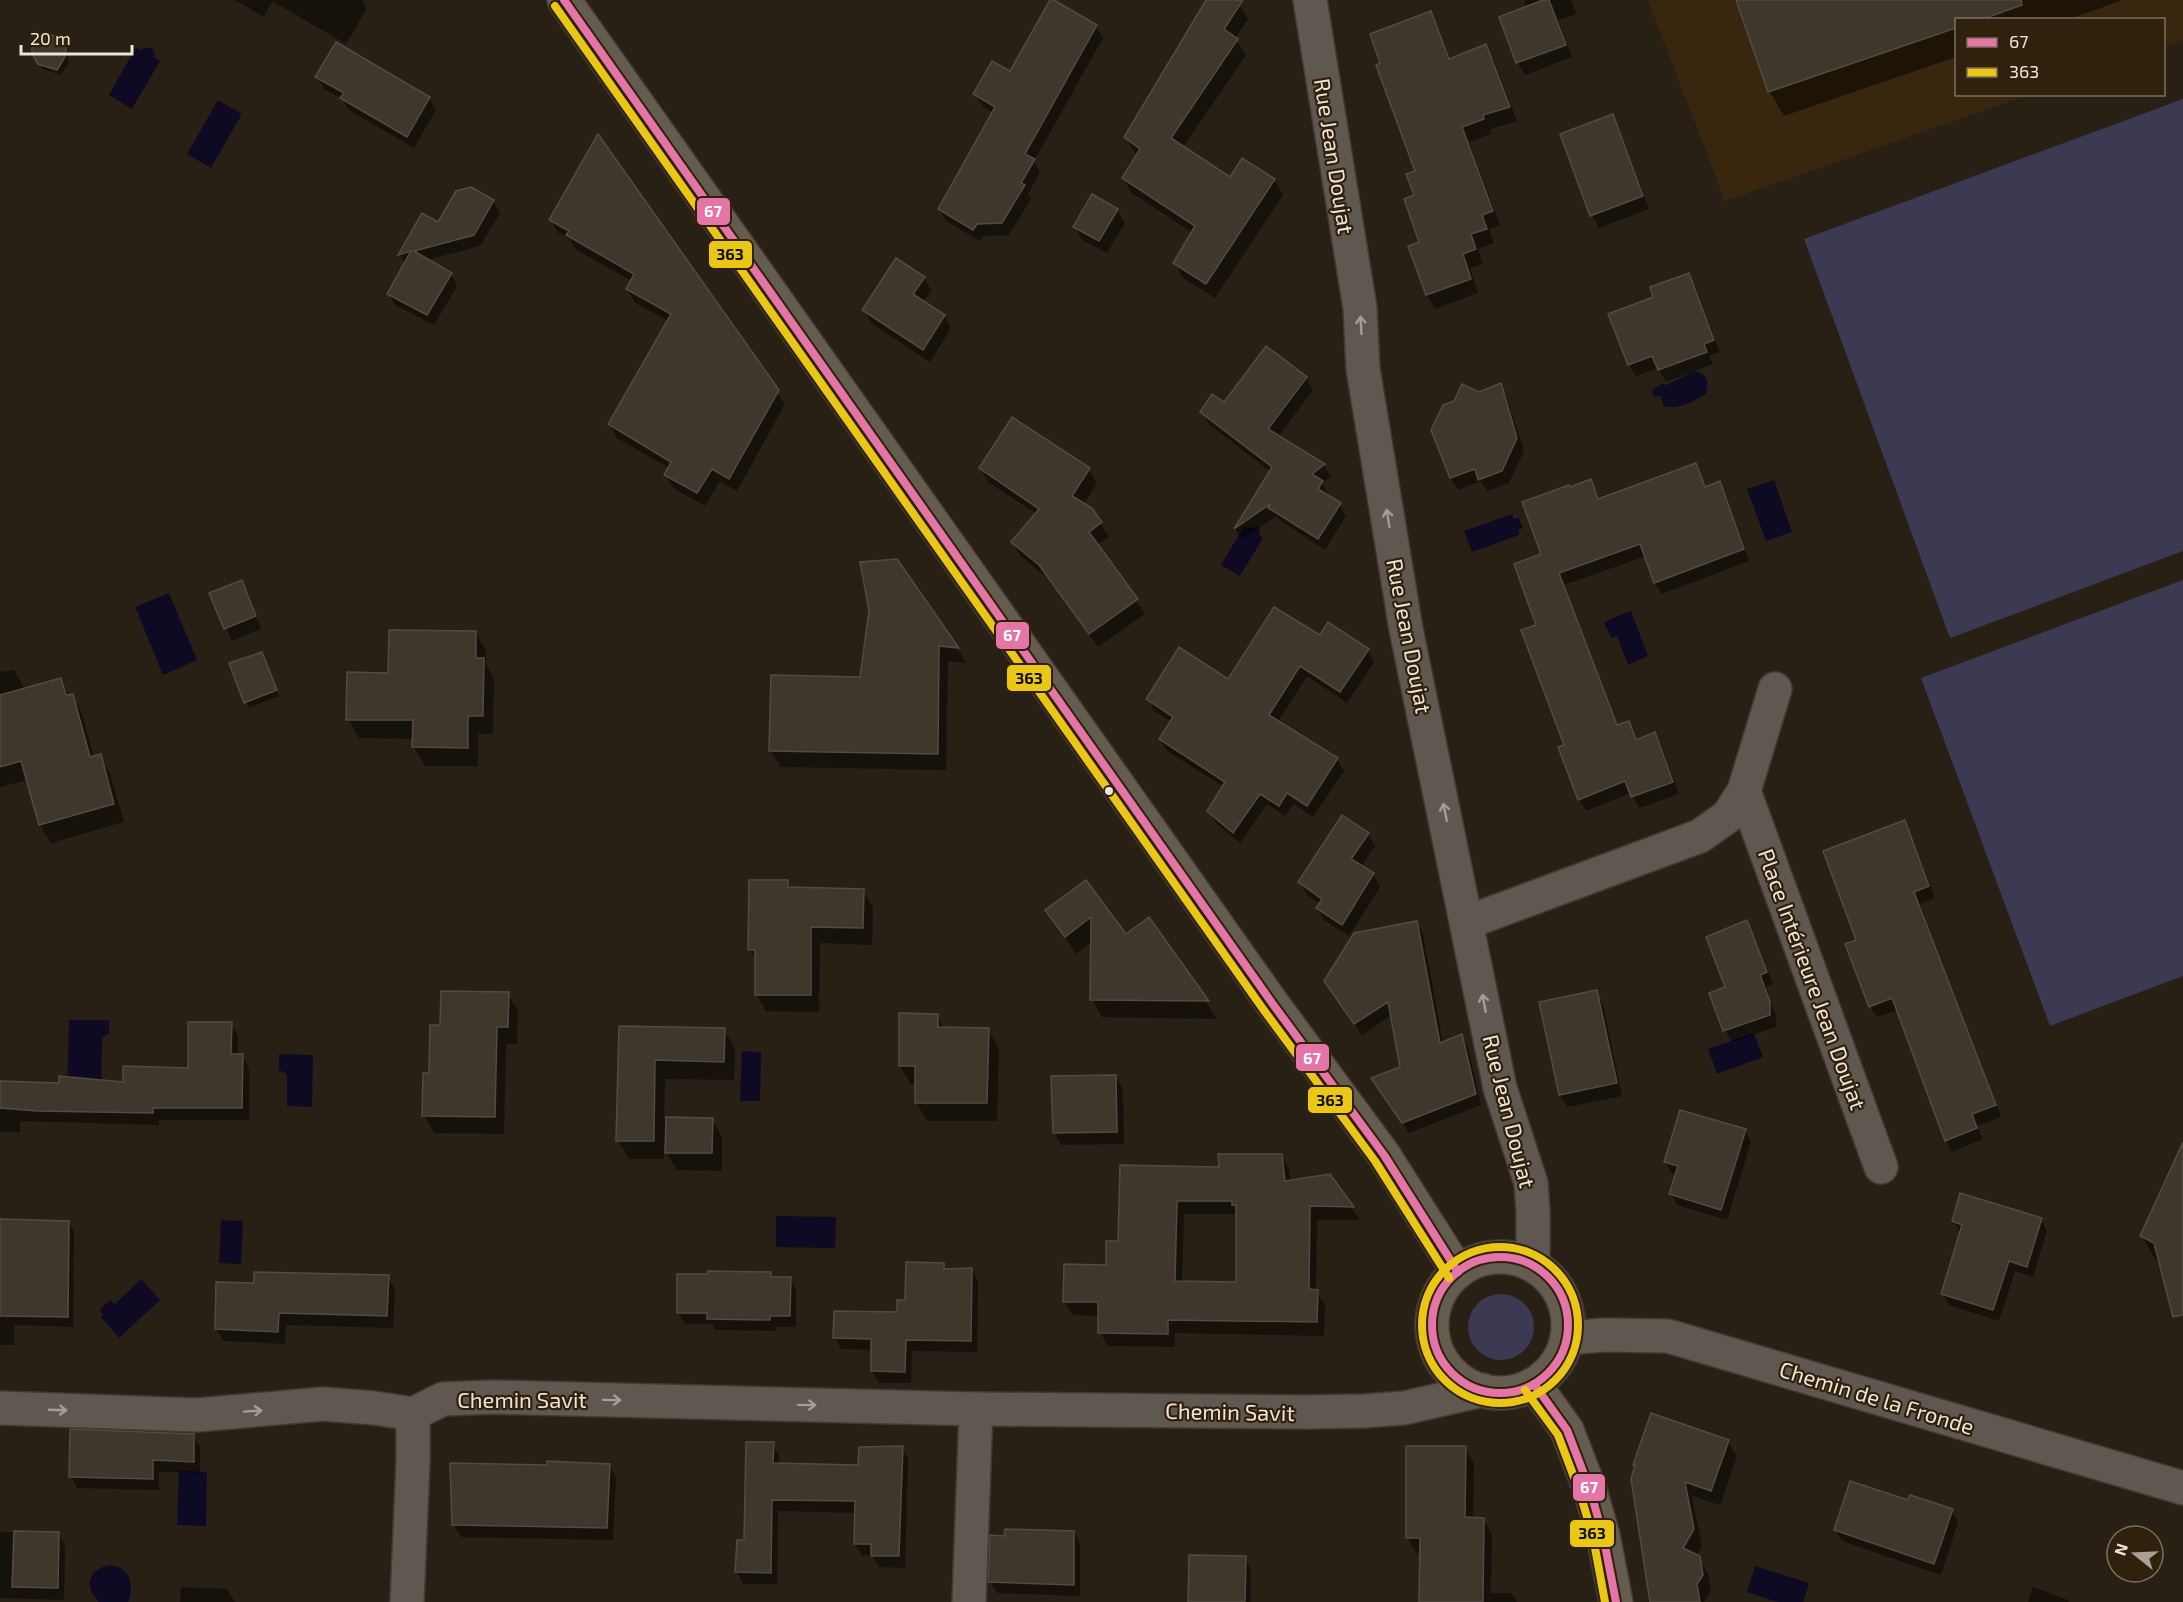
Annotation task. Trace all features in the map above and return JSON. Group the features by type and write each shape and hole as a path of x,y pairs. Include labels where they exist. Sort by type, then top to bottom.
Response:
{"main road":[{"path":"564,0 1272,1003 1384,1155 1458,1272"},
{"path":"1502,1257 1533,1265 1558,1288 1565,1304 1568,1321 1567,1338 1550,1372 1534,1384 1509,1392 1483,1390 1454,1378 1446,1367 1435,1341 1433,1326 1434,1311 1447,1283 1471,1264 1486,1259 1502,1257"},
{"path":"1534,1384 1567,1430 1586,1480 1603,1535 1616,1602"}],"street":[{"name":"Rue Jean Doujat","path":"1310,0 1360,308 1364,369 1406,629 1468,922 1500,1088 1531,1182 1533,1265"},
{"path":"1468,922 1700,836 1728,816 1744,791 1775,689"},
{"name":"Place Intérieure Jean Doujat","path":"1744,791 1881,1167"},
{"name":"Chemin de la Fronde","path":"1567,1338 1604,1335 1668,1336 2183,1488"},
{"name":"Chemin Savit","path":"413,1414 443,1399 493,1397 976,1409 1364,1411 1404,1408 1483,1390"},
{"path":"0,1407 197,1415 323,1404 413,1414 407,1602"},
{"path":"969,1602 976,1409"}],"shaded area":[{"path":"1648,0 2183,0 2183,40 2165,47 2165,18 1955,18 1955,96 2025,96 1725,201"},
{"path":"136,47 141,50 151,49 154,51 155,58 160,61 132,109 109,95"},
{"path":"2183,99 2183,551 1950,638 1804,239"},
{"path":"218,100 242,114 211,168 187,154"},
{"path":"1695,371 1703,374 1707,382 1706,394 1696,400 1669,407 1663,406 1661,396 1654,397 1652,394 1653,389 1662,384 1666,385"},
{"path":"1774,480 1792,532 1766,541 1747,489"},
{"path":"1512,514 1514,519 1519,518 1523,528 1518,530 1519,535 1472,552 1464,531"},
{"path":"1244,526 1257,527 1260,529 1259,535 1263,538 1240,576 1221,565"},
{"path":"2183,580 2183,976 2050,1026 1921,678"},
{"path":"169,593 197,660 163,675 135,607"},
{"path":"1631,611 1648,656 1628,665 1617,636 1611,638 1604,622"},
{"path":"69,1020 109,1020 109,1033 102,1038 101,1095 67,1095"},
{"path":"1754,1033 1763,1057 1717,1074 1708,1049"},
{"path":"742,1051 761,1052 760,1101 740,1101"},
{"path":"279,1054 313,1055 312,1107 287,1106 287,1074 279,1070"},
{"path":"776,1216 836,1217 835,1248 776,1247"},
{"path":"221,1220 243,1221 241,1264 219,1263"},
{"path":"141,1279 160,1300 119,1338 101,1317 103,1315 99,1310 110,1300 115,1304"},
{"path":"1501,1294 1514,1297 1524,1304 1531,1314 1534,1327 1531,1340 1524,1350 1514,1357 1501,1360 1488,1357 1478,1350 1471,1340 1468,1327 1471,1314 1478,1304 1488,1297"},
{"path":"179,1471 207,1472 206,1526 177,1525"},
{"path":"111,1565 123,1570 129,1578 131,1589 128,1602 99,1602 91,1590 90,1579 93,1574"},
{"path":"1755,1566 1809,1583 1803,1602 1778,1602 1747,1592"}],"building":[{"path":"1050,0 1054,0 1097,25 1025,154 1035,159 1021,183 1025,185 1002,223 977,224 973,230 938,209 995,107 973,94 992,61 1010,71"},
{"path":"1206,0 1243,0 1224,29 1238,39 1171,138 1230,177 1242,158 1275,179 1206,284 1173,263 1195,226 1122,178 1140,149 1124,137"},
{"path":"1543,0 1549,0 1566,45 1516,63 1499,17"},
{"path":"1736,0 2021,0 2022,5 1986,18 1955,18 1955,28 1768,92"},
{"path":"1431,11 1449,59 1486,44 1510,107 1483,115 1484,119 1462,127 1493,211 1482,215 1487,229 1471,234 1476,249 1463,254 1471,279 1426,295 1408,246 1419,242 1404,199 1414,195 1406,174 1415,171 1376,65 1380,63 1370,34"},
{"path":"49,34 60,38 66,47 65,57 57,70 38,64 32,54 32,48 38,38"},
{"path":"336,42 430,97 407,137 340,98 344,93 315,77"},
{"path":"1613,114 1643,196 1590,216 1560,134"},
{"path":"598,134 779,390 729,479 712,469 697,493 664,475 671,462 608,424 671,314 626,289 634,274 566,235 569,231 549,220"},
{"path":"471,187 494,200 474,235 414,251 452,273 427,315 387,294 411,251 398,255 422,213 438,222 456,191"},
{"path":"1092,194 1118,209 1099,241 1073,227"},
{"path":"896,258 925,277 913,294 945,315 923,350 862,310"},
{"path":"1689,273 1714,340 1704,344 1707,352 1658,370 1652,356 1628,365 1608,314 1653,297 1650,287"},
{"path":"1266,346 1307,377 1268,429 1325,464 1312,474 1323,481 1318,489 1341,503 1318,539 1268,508 1270,504 1234,529 1272,467 1200,412 1212,394 1224,402"},
{"path":"1501,383 1517,438 1502,471 1478,480 1475,469 1450,478 1431,430 1443,405 1454,401 1462,384 1479,392"},
{"path":"1012,417 1090,468 1072,496 1092,508 1102,522 1089,532 1138,599 1089,634 1039,565 1011,542 1039,509 979,468"},
{"path":"1696,463 1705,487 1720,481 1744,549 1654,583 1640,544 1559,573 1617,725 1629,721 1636,740 1655,732 1673,782 1631,797 1625,781 1578,800 1558,747 1564,745 1521,630 1536,625 1514,564 1541,554 1522,502 1591,479 1598,499"},
{"path":"897,559 959,648 939,646 938,754 769,751 771,675 860,677 869,610 860,562"},
{"path":"242,580 256,616 224,629 209,593"},
{"path":"1274,607 1320,635 1328,622 1369,649 1340,692 1300,666 1269,715 1338,758 1307,806 1287,793 1279,806 1260,794 1233,833 1207,811 1225,782 1159,739 1173,717 1146,699 1179,647 1228,679"},
{"path":"389,630 476,631 476,658 484,658 483,716 468,716 468,748 412,747 413,720 346,720 347,672 388,673"},
{"path":"262,652 277,690 244,703 229,663"},
{"path":"61,678 66,695 73,694 90,757 101,754 114,804 39,825 21,761 0,767 0,695"},
{"path":"1342,815 1369,833 1351,859 1374,873 1342,925 1316,908 1322,899 1298,882"},
{"path":"1905,820 1929,886 1914,892 1996,1105 1972,1114 1977,1128 1945,1141 1892,998 1869,1007 1845,944 1856,940 1823,851"},
{"path":"749,880 788,880 788,887 864,889 863,928 811,927 811,995 755,995 755,950 748,950"},
{"path":"1086,880 1126,934 1149,917 1209,1001 1090,1000 1091,917 1065,937 1045,910"},
{"path":"1747,920 1767,972 1760,975 1770,1002 1770,1015 1723,1031 1709,993 1725,987 1706,937"},
{"path":"1417,921 1440,1043 1462,1034 1476,1094 1402,1123 1371,1078 1400,1067 1388,1002 1354,1024 1324,981 1354,933"},
{"path":"1597,990 1617,1083 1559,1095 1539,1002"},
{"path":"441,991 509,992 508,1027 497,1027 495,1117 422,1116 423,1073 429,1073 430,1025 440,1025"},
{"path":"899,1013 938,1014 938,1027 989,1028 987,1103 915,1103 915,1066 899,1066"},
{"path":"188,1022 232,1022 231,1054 243,1054 242,1108 153,1108 153,1113 0,1108 0,1081 59,1083 59,1076 123,1082 123,1066 188,1068"},
{"path":"619,1026 725,1028 724,1062 655,1060 654,1141 616,1141"},
{"path":"1116,1075 1117,1132 1053,1133 1051,1076"},
{"path":"1680,1110 1746,1129 1721,1210 1669,1194 1678,1166 1664,1162"},
{"path":"666,1117 713,1118 712,1153 665,1153"},
{"path":"2183,1142 2183,1315 2173,1317 2154,1243 2140,1236"},
{"path":"1218,1154 1282,1154 1285,1181 1330,1174 1354,1207 1310,1206 1309,1289 1318,1290 1317,1322 1168,1320 1168,1334 1098,1333 1098,1302 1063,1302 1064,1264 1106,1265 1106,1241 1118,1241 1120,1165 1219,1167","holes":["1177,1201 1232,1201 1232,1205 1236,1205 1236,1282 1175,1281"]},
{"path":"1960,1193 2042,1218 2027,1267 2009,1261 1993,1310 1941,1294 1962,1225 1952,1221"},
{"path":"0,1219 69,1221 68,1317 0,1316"},
{"path":"906,1262 944,1263 944,1269 972,1268 971,1341 906,1340 905,1372 871,1371 871,1339 833,1338 834,1311 897,1312 897,1300 905,1300"},
{"path":"708,1271 771,1272 771,1277 791,1277 790,1316 770,1316 770,1320 707,1319 707,1313 677,1313 677,1274 707,1274"},
{"path":"254,1272 389,1275 387,1316 279,1313 278,1332 215,1329 216,1282 254,1283"},
{"path":"1651,1413 1729,1440 1711,1491 1685,1482 1694,1529 1683,1548 1700,1556 1703,1575 1697,1584 1700,1602 1650,1602 1631,1479 1635,1465 1633,1465"},
{"path":"70,1429 194,1434 194,1462 153,1460 153,1479 69,1477"},
{"path":"746,1442 774,1442 773,1463 858,1465 859,1447 903,1446 899,1556 871,1556 871,1544 854,1544 855,1501 772,1500 771,1573 735,1572 737,1540 744,1540"},
{"path":"1406,1446 1466,1446 1465,1517 1484,1518 1483,1602 1419,1602 1420,1538 1406,1538"},
{"path":"547,1461 610,1464 607,1528 452,1525 450,1463 547,1465"},
{"path":"1850,1481 1908,1500 1910,1495 1953,1509 1934,1564 1834,1530"},
{"path":"1005,1529 1074,1531 1074,1585 988,1582 990,1535 1004,1536"},
{"path":"14,1531 59,1532 58,1588 12,1587"},
{"path":"1189,1555 1246,1556 1245,1602 1188,1602"}],"transit line":[{"name":"67","path":"564,0 1272,1003 1384,1155 1458,1272"},
{"name":"363","path":"555,6 1263,1009 1375,1161 1449,1278"},
{"name":"363","path":"1500,1247 1515,1248 1530,1253 1555,1270 1572,1295 1577,1310 1578,1325 1577,1340 1572,1355 1555,1380 1530,1397 1515,1402 1500,1403 1485,1402 1470,1397 1445,1380 1428,1355 1423,1340 1422,1325 1423,1310 1428,1295 1445,1270 1470,1253 1485,1248 1500,1247"},
{"name":"67","path":"1500,1257 1526,1263 1548,1277 1562,1299 1568,1325 1562,1351 1548,1373 1526,1387 1500,1393 1474,1387 1452,1373 1438,1351 1432,1325 1438,1299 1452,1277 1474,1263 1500,1257"},
{"name":"67","path":"1534,1384 1567,1430 1590,1490 1603,1535 1616,1602"},
{"name":"363","path":"1525,1390 1558,1435 1580,1493 1593,1537 1605,1602"}]}
